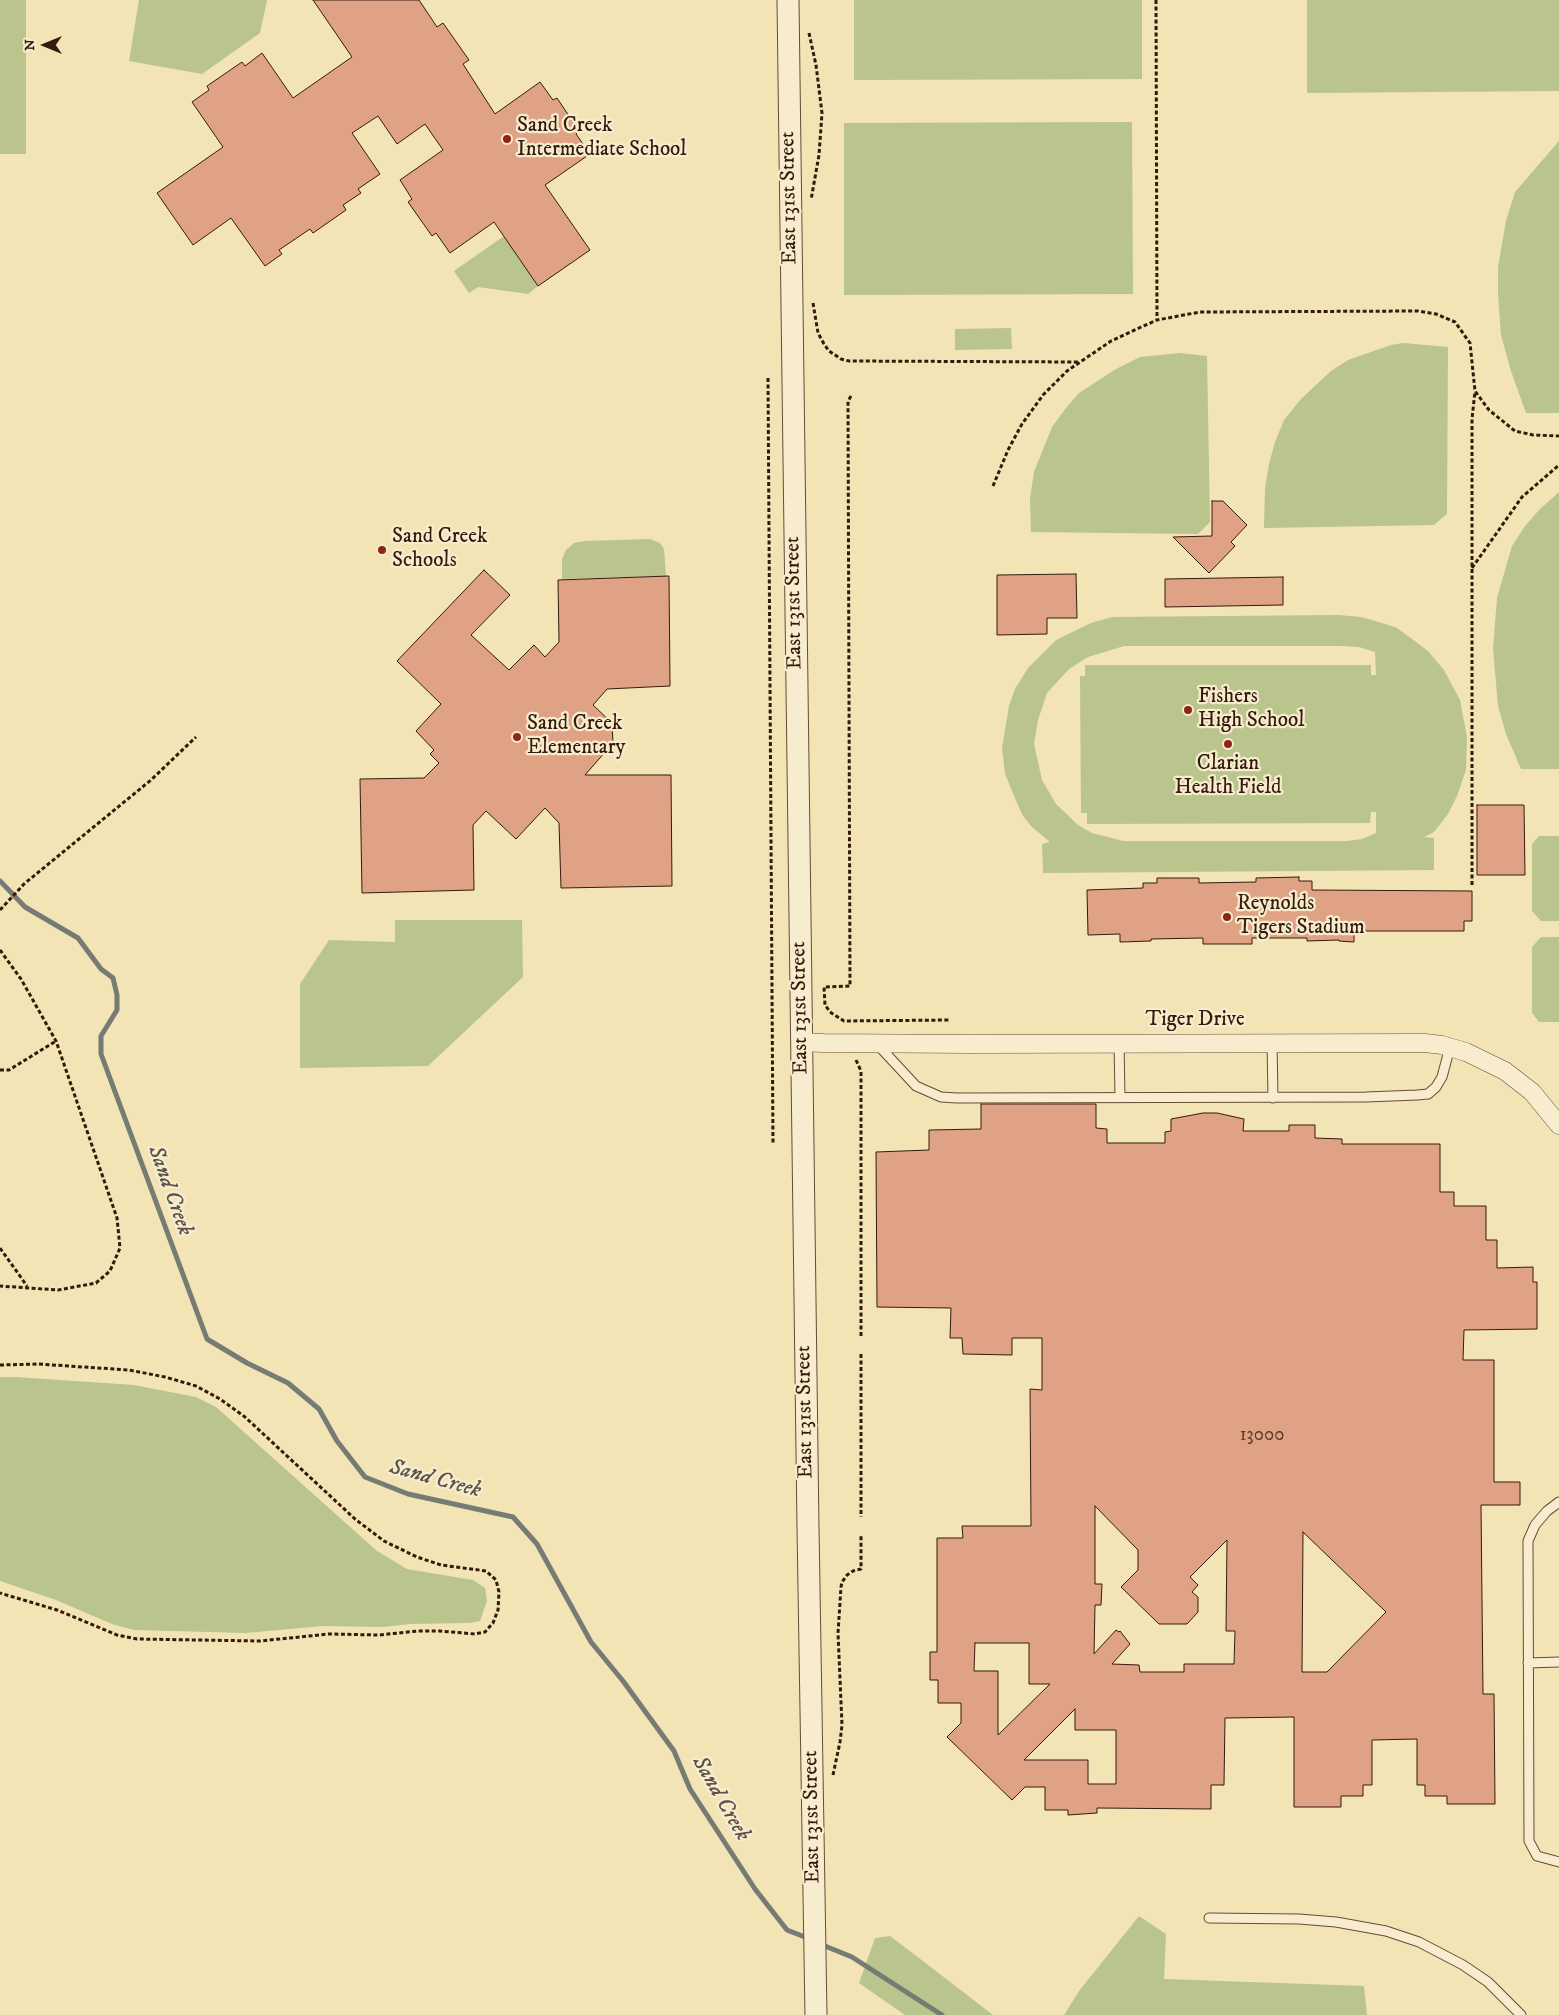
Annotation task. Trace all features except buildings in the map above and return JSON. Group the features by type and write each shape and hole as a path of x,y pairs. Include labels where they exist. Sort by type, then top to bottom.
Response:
{"street":[{"name":"East 131st Street","path":"788,0 816,2015"},
{"name":"Tiger Drive","path":"801,1042 1425,1043 1450,1047 1477,1056 1505,1071 1516,1078 1542,1103 1559,1125"}],"lane":[{"path":"877,1043 916,1086 941,1097 957,1098 1120,1096 1273,1098 1428,1094 1436,1087 1442,1077 1450,1047"},
{"path":"1119,1043 1120,1096"},
{"path":"1272,1043 1273,1098"},
{"path":"1559,1502 1538,1521 1530,1532 1528,1541 1529,1841 1538,1856 1559,1862"},
{"path":"1528,1663 1559,1662"},
{"path":"1209,1918 1299,1918 1336,1922 1386,1931 1419,1942 1463,1965 1488,1982 1521,2015"}],"path":[{"path":"1156,0 1157,320"},
{"path":"807,27 816,65 822,113 819,155 810,210"},
{"path":"812,297 818,333 824,344 835,355 849,361 1079,362"},
{"path":"993,486 1008,450 1033,408 1056,381 1079,362 1111,341 1157,320 1185,314 1217,311 1408,311 1436,314 1455,322 1470,343 1475,391 1472,419 1472,885"},
{"path":"768,378 773,1144"},
{"path":"1475,391 1489,410 1515,431 1533,435 1559,436"},
{"path":"851,396 848,401 850,986 824,987 825,1004 830,1012 844,1021 950,1020"},
{"path":"1472,569 1522,497 1559,464"},
{"path":"0,910 22,887 151,780 196,737"},
{"path":"0,950 22,979 56,1041 117,1218 120,1248 110,1271 96,1283 58,1290 0,1286"},
{"path":"0,1070 9,1070 56,1041"},
{"path":"853,1054 861,1071 861,1336"},
{"path":"0,1248 28,1287"},
{"path":"861,1354 861,1517"},
{"path":"0,1365 74,1365 128,1370 165,1377 196,1386 220,1399 245,1417 355,1519 384,1541 417,1557 442,1565 486,1571 496,1580 500,1592 498,1610 493,1622 485,1632 475,1634 440,1630 379,1635 330,1634 260,1641 137,1639 117,1635 57,1610 0,1593"},
{"path":"831,1783 842,1725 838,1633 841,1586 847,1574 853,1570 861,1569 861,1535"}],"green space":[{"path":"0,0 26,0 26,154 0,154"},
{"path":"139,0 267,0 260,33 202,74 129,61"},
{"path":"854,0 1142,0 1142,79 854,80"},
{"path":"1307,0 1559,0 1559,91 1307,93"},
{"path":"1132,122 1133,294 844,295 844,123"},
{"path":"1559,141 1559,413 1526,413 1501,335 1498,267 1506,221 1515,192"},
{"path":"504,236 538,286 528,294 478,287 469,293 454,271"},
{"path":"1011,328 1012,349 955,350 955,329"},
{"path":"1403,343 1448,347 1447,514 1434,525 1264,528 1265,488 1269,464 1284,420 1301,399 1331,371 1348,360 1391,345"},
{"path":"1180,353 1207,356 1210,522 1198,534 1031,532 1030,498 1034,472 1052,427 1066,408 1079,393 1116,369 1140,357"},
{"path":"1559,492 1559,769 1521,769 1506,734 1498,706 1493,649 1497,598 1512,546 1525,526"},
{"path":"650,539 660,543 664,549 666,576 562,579 562,559 566,550 574,543"},
{"path":"1339,615 1361,617 1397,628 1428,651 1444,670 1460,700 1467,737 1466,770 1457,796 1448,814 1434,832 1424,837 1434,838 1434,870 1043,873 1042,844 1050,842 1032,827 1023,816 1005,774 1002,748 1009,706 1015,689 1028,668 1056,640 1091,623 1112,617","holes":["1124,646 1359,647 1375,652 1376,675 1371,675 1371,665 1085,665 1085,676 1080,676 1081,813 1087,813 1087,824 1370,823 1371,812 1376,812 1376,833 1362,839 1347,841 1123,841 1092,833 1078,825 1056,804 1042,780 1034,744 1038,720 1047,693 1069,669 1088,657"]},
{"path":"1539,836 1559,836 1559,921 1541,921 1532,911 1532,844"},
{"path":"395,920 522,920 523,977 428,1066 300,1068 300,984 329,940 395,942"},
{"path":"1541,937 1559,937 1559,1022 1539,1022 1532,1013 1532,947"},
{"path":"0,1377 134,1385 196,1397 216,1407 377,1551 407,1569 473,1580 485,1588 487,1601 480,1621 383,1627 323,1626 246,1633 134,1630 112,1624 56,1600 0,1581"},
{"path":"1139,1916 1166,1934 1164,1979 1364,1986 1367,2015 1064,2015 1079,1991"},
{"path":"890,1936 993,2015 905,2015 859,1983 875,1938"}],"waterway":[{"name":"Sand Creek","path":"0,881 25,907 78,938 101,969 113,978 117,995 117,1010 101,1036 101,1054 207,1339 247,1363 288,1383 319,1409 337,1441 365,1477 408,1494 513,1517 537,1544 591,1642 623,1681 674,1751 690,1789 755,1889 787,1930 810,1939"},
{"name":"Sand Creek","path":"820,1944 852,1957 942,2015"}],"place":[{"name":"Sand Creek Intermediate School","path":"507,139"},
{"name":"Sand Creek Schools","path":"382,550"},
{"name":"Fishers High School","path":"1188,710"},
{"name":"Sand Creek Elementary","path":"517,737"},
{"name":"Clarian Health Field","path":"1228,744"},
{"name":"Reynolds Tigers Stadium","path":"1227,917"}]}
